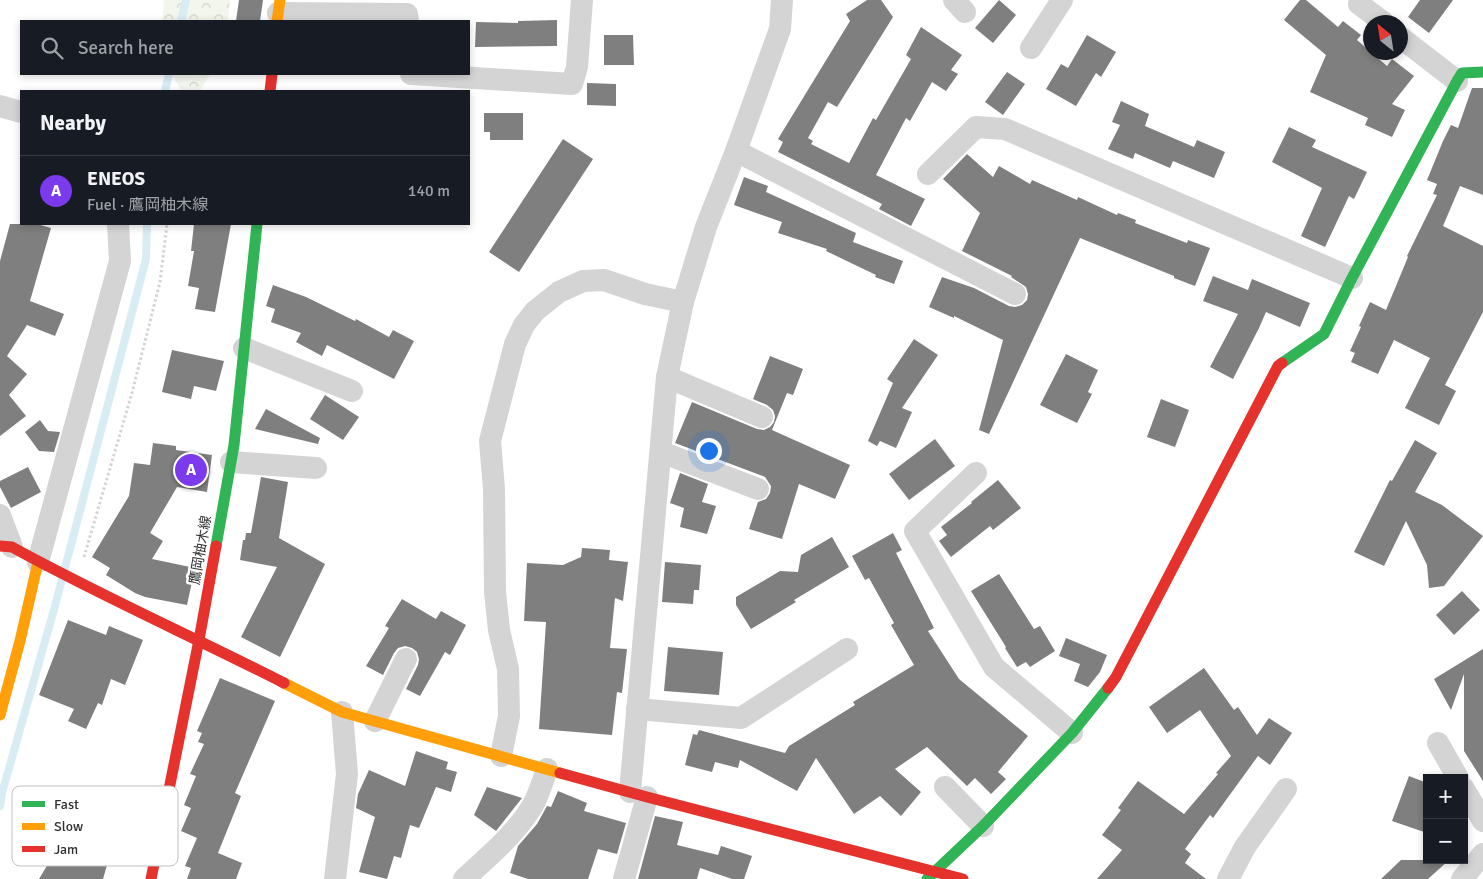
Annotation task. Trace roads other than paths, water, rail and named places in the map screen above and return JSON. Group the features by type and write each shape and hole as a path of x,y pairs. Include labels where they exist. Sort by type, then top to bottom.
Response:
{"street":[{"path":"427,75 572,84 577,67 582,0"},
{"path":"624,879 638,794 637,709 667,377 683,302 706,227 780,29 782,0"},
{"path":"1031,48 1062,0"},
{"path":"1359,4 1374,15"},
{"path":"278,11 407,14 408,20"},
{"path":"1408,43 1457,81"},
{"path":"931,875 983,826 1072,733 1116,677 1278,366 1324,334 1457,81 1462,74 1483,72"},
{"path":"270,90 272,75"},
{"path":"0,106 20,112"},
{"path":"928,174 976,127 1005,130 1352,278"},
{"path":"736,151 1015,294"},
{"path":"0,715 42,565 120,261 118,225"},
{"name":"鷹岡柚木線","path":"170,786 199,640 231,462 257,225"},
{"path":"501,756 508,716 508,669 499,630 495,592 494,489 490,441 515,344 524,325 535,311 559,292 583,281 604,280 645,294 683,302"},
{"path":"244,348 352,392"},
{"path":"667,377 762,416"},
{"path":"661,452 758,489"},
{"path":"231,462 316,468"},
{"path":"976,473 915,531 994,667 1072,733"},
{"path":"0,515 6,547 199,640 342,712 931,875 963,879"},
{"path":"637,709 741,718 847,649"},
{"path":"376,721 406,659"},
{"path":"335,879 346,774 342,712"},
{"path":"1438,743 1456,774"},
{"path":"464,879 498,848 522,821 533,804 547,769"},
{"path":"945,787 983,826"},
{"path":"1228,879 1245,847 1286,789"},
{"path":"1468,796 1483,821"},
{"path":"1462,879 1483,854"},
{"name":"鷹岡柚木線","path":"151,879 154,866"}],"waterway":[{"path":"181,20 186,0"},
{"path":"165,90 169,75"},
{"path":"0,806 2,793 55,606 146,259 147,225"}],"place":[{"name":"ENEOS","path":"191,470"}]}
